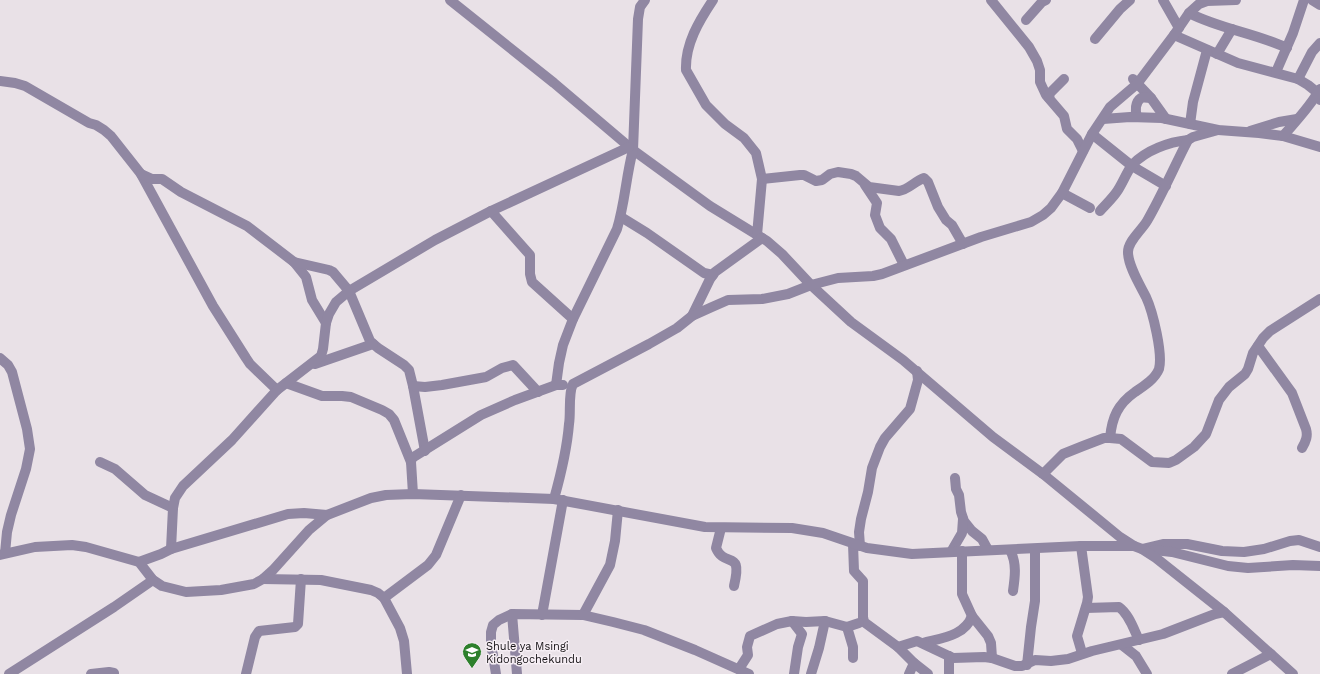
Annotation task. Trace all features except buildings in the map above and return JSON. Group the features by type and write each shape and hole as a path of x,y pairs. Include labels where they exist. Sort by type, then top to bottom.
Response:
{"street":[{"path":"450,0 554,83 631,149 710,206 760,236 782,254 851,322 917,371 993,437 1043,474 1120,537 1156,558 1224,612 1293,674"},
{"path":"556,385 563,345 617,229 621,217 631,149 638,19 640,7 645,0"},
{"path":"692,316 710,279 760,236 762,179 756,153 744,138 725,124 706,105 686,70 691,40 701,19 713,0"},
{"path":"991,0 1018,32 1037,61 1040,70 1040,82 1064,116 1067,129 1077,139 1083,151"},
{"path":"1026,20 1046,0"},
{"path":"1095,39 1120,9 1130,0"},
{"path":"1164,0 1176,32 1207,50 1217,54 1256,68 1298,79 1319,94 1283,136"},
{"path":"411,462 412,458 481,415 497,407 556,385 573,384 649,344 677,328 692,316 712,306 728,300 768,298 788,294 812,285 838,278 882,274 1000,231 1031,222 1051,208 1062,193 1092,134 1110,107 1176,32 1189,12 1199,4 1206,1 1236,0"},
{"path":"1276,72 1293,33 1304,0"},
{"path":"1312,0 1320,5"},
{"path":"1189,12 1216,24 1272,41 1287,48"},
{"path":"1217,54 1232,29"},
{"path":"1298,79 1312,52 1320,42"},
{"path":"1188,124 1207,50"},
{"path":"1048,95 1064,79"},
{"path":"0,81 25,86 89,123 96,125 111,136 141,174 212,306 250,364 277,390"},
{"path":"1134,81 1151,98 1166,119"},
{"path":"1133,115 1140,99 1151,98"},
{"path":"1103,119 1133,115 1166,119 1218,130 1283,136 1320,147"},
{"path":"1246,132 1280,122 1297,119"},
{"path":"1188,124 1200,135"},
{"path":"1062,193 1095,209 1118,191 1132,166 1154,149 1218,130"},
{"path":"1092,134 1132,166 1166,186"},
{"path":"1110,438 1111,425 1118,408 1134,392 1147,384 1159,369 1159,350 1153,320 1148,303 1134,273 1128,254 1129,247 1145,224 1166,186 1188,140"},
{"path":"171,548 173,508 175,498 183,486 232,440 277,390 318,359 323,352 326,323 332,307 336,302 350,291 435,240 491,211 631,149"},
{"path":"762,179 804,175 816,181 822,180 830,174 838,172 856,176 866,185 877,203 875,215 880,228 891,239 904,265"},
{"path":"141,174 152,178 162,179 181,192 247,226 294,262 304,274 312,300 326,323"},
{"path":"866,185 869,187 903,191 924,178 928,182 938,207 946,220 952,225 963,244"},
{"path":"491,211 530,255 530,274 532,282 574,319"},
{"path":"621,217 704,273 713,276"},
{"path":"294,262 333,272 350,291 370,341 404,365 410,375 413,386 425,451"},
{"path":"1043,474 1063,454 1104,438 1121,439 1152,462 1169,463 1176,460 1194,447 1206,434 1219,400 1229,387 1245,374 1254,353 1263,338 1270,331 1320,299"},
{"path":"308,367 373,344"},
{"path":"1258,346 1292,393 1307,434 1306,441 1302,448"},
{"path":"0,358 8,365 12,372 27,429 30,449 26,469 8,527 3,554 35,547 72,545 86,547 139,562 161,554 171,548 288,514 304,513 327,515"},
{"path":"413,386 425,387 442,385 486,377 502,368 513,365 538,392"},
{"path":"917,371 918,380 912,406 885,438 872,468 861,519 854,571 863,581 864,622 898,647 928,674"},
{"path":"286,383 322,396 351,397 389,414 394,420 411,462 413,494"},
{"path":"542,614 559,500 569,424 571,387 573,384"},
{"path":"100,462 115,469 145,495 173,508"},
{"path":"951,552 962,533 963,520 955,478"},
{"path":"139,562 153,580 162,586 186,592 221,590 254,584 263,579 273,570 309,530 327,515 371,498 386,495 413,494 559,500 690,524 721,528 792,528 823,533 857,545 890,552 912,554 1082,546 1138,548 1172,552 1228,566 1248,568 1293,565 1320,566"},
{"path":"384,598 428,565 436,555 461,495"},
{"path":"583,615 610,565 618,510"},
{"path":"963,520 972,531 982,539 988,550"},
{"path":"721,528 716,548 720,555 735,562 736,564 737,573 734,586"},
{"path":"1138,548 1163,544 1187,544 1222,551 1244,552 1264,549 1299,540 1320,547"},
{"path":"1082,546 1088,597 1077,636 1082,653"},
{"path":"1021,674 1029,669 1031,662 1035,601 1034,549"},
{"path":"1010,550 1014,560 1012,591"},
{"path":"962,551 962,594 972,616 988,636 991,643 992,658"},
{"path":"263,579 321,580 371,590 378,593 384,598 394,615 404,641 407,674"},
{"path":"246,674 255,637 259,631 295,627 298,624 301,579"},
{"path":"11,674 153,580"},
{"path":"1086,608 1119,607 1126,615 1139,640"},
{"path":"898,647 914,641 923,643 949,656 959,658 992,658 1015,666 1022,666 1031,662 1061,660 1082,653 1122,645 1163,634 1224,612"},
{"path":"512,614 517,674"},
{"path":"496,674 491,643 493,624 512,614 583,615 644,630 695,650 749,674"},
{"path":"923,643 957,633 967,625 972,616"},
{"path":"739,669 748,655 747,647 750,636 776,624 792,621 825,621 847,627 859,623"},
{"path":"792,621 802,634 798,647 794,674"},
{"path":"811,674 825,621"},
{"path":"847,627 853,647 852,658"},
{"path":"1122,645 1136,656 1147,674"},
{"path":"1232,674 1242,672 1271,654"},
{"path":"949,656 949,674"},
{"path":"909,674 914,663"},
{"path":"91,674 109,672 114,673"}],"place":[{"name":"Shule ya Msingi Kidongochekundu","path":"472,669"}]}
